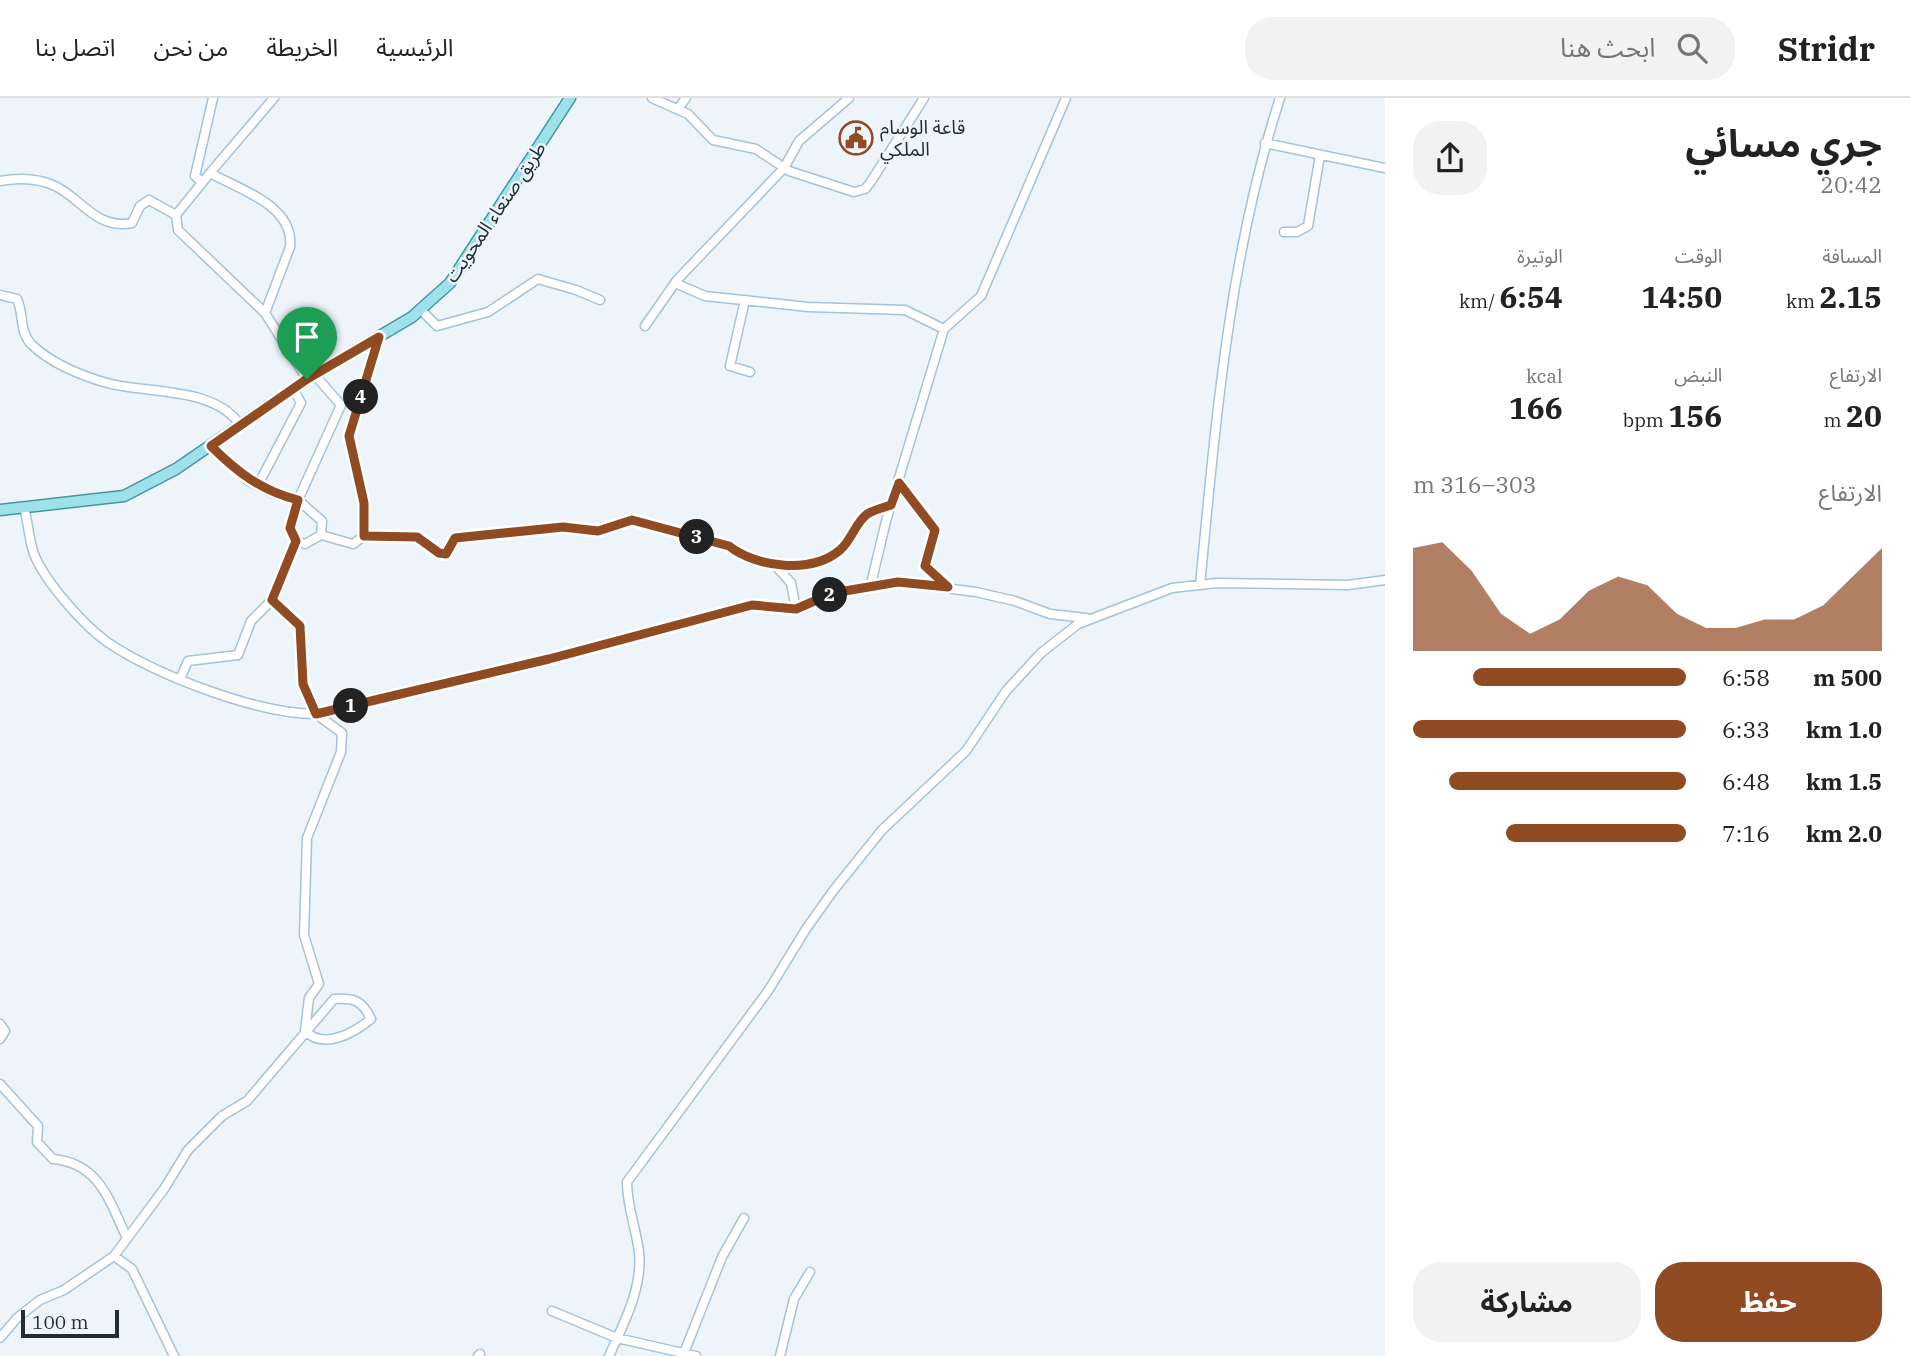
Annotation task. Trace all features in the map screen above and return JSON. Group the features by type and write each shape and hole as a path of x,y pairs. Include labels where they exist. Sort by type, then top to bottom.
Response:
{"main road":[{"name":"طريق صنعاء المحويت","path":"0,510 124,496 211,446 310,376 379,337 421,309 450,283 570,98"}],"street":[{"path":"274,98 176,215 178,230 265,313 310,376 341,405 298,500 290,528 296,541 305,544 321,535 353,544 364,536 417,537 439,553 446,554 455,538 563,527 598,531 632,520 729,546 742,556 776,566 825,560 842,549 866,515 891,505"},
{"path":"652,98 692,118 709,138 760,150 784,168 847,191 861,191 870,183 924,98"},
{"path":"678,109 686,98"},
{"path":"645,326 675,283 784,168 799,141 849,98"},
{"path":"870,588 891,505 944,329 981,296 1066,98"},
{"path":"1200,585 1226,337 1241,246 1265,143 1280,98"},
{"path":"202,182 195,176 211,99"},
{"path":"1265,143 1385,168"},
{"path":"1284,232 1297,232 1308,226 1320,155"},
{"path":"210,173 264,202 287,223 291,236 290,247 265,313"},
{"path":"0,181 30,179 56,186 92,215 123,224 132,222 140,206 149,200 176,215"},
{"path":"421,309 437,326 471,319 488,312 538,279 600,300"},
{"path":"675,283 705,296 808,307 905,310 944,329"},
{"path":"0,295 17,299 22,309 24,334 31,344 61,365 106,383 211,401 235,416 241,426"},
{"path":"745,300 730,366 750,372"},
{"path":"364,536 364,503 349,436 379,337"},
{"path":"258,485 301,403 293,388"},
{"path":"211,446 272,494 298,500 322,521 321,535"},
{"path":"899,483 935,530 925,566 948,587"},
{"path":"24,507 35,555 66,603 109,643 180,679 292,714 316,714 549,659 752,605 796,609 833,593 898,582 948,587 1015,601 1050,614 1092,618"},
{"path":"180,679 188,661 238,655 251,621 272,600 296,541"},
{"path":"776,566 791,583 796,609"},
{"path":"609,1356 639,1277 639,1252 627,1201 628,1182 768,992 806,929 874,841 965,751 1006,691 1041,653 1078,624 1172,587 1348,585 1385,580"},
{"path":"272,600 300,626 303,684 316,714 342,733 341,752 307,838 304,935 319,984 309,998 304,1031"},
{"path":"0,1338 17,1318 40,1300 74,1284 114,1256 126,1236 164,1189 188,1150 222,1116 247,1101 304,1031 334,999 352,998 364,1005 371,1019 353,1034 332,1039 310,1037 304,1031"},
{"path":"0,1024 5,1031 0,1039"},
{"path":"1,1086 37,1126 37,1142 53,1159 67,1160 99,1180 126,1236"},
{"path":"684,1353 722,1257 744,1218"},
{"path":"114,1256 132,1269 174,1356"},
{"path":"780,1356 794,1299 810,1272"},
{"path":"552,1311 617,1338 696,1356"}],"place":[{"name":"قاعة الوسام الملكي","path":"856,138"}],"route":[{"path":"379,337 349,436 354,446 364,503 364,536 417,537 439,553 446,554 455,538 563,527 598,531 632,520 729,546 742,556 776,566 825,560 842,549 866,515 891,505 899,483 935,530 925,566 948,587 898,582 833,593 796,609 752,605 549,659 316,714 303,684 300,626 272,600 296,541 290,528 298,500 272,494 247,480 211,446 307,379 379,337"}]}
